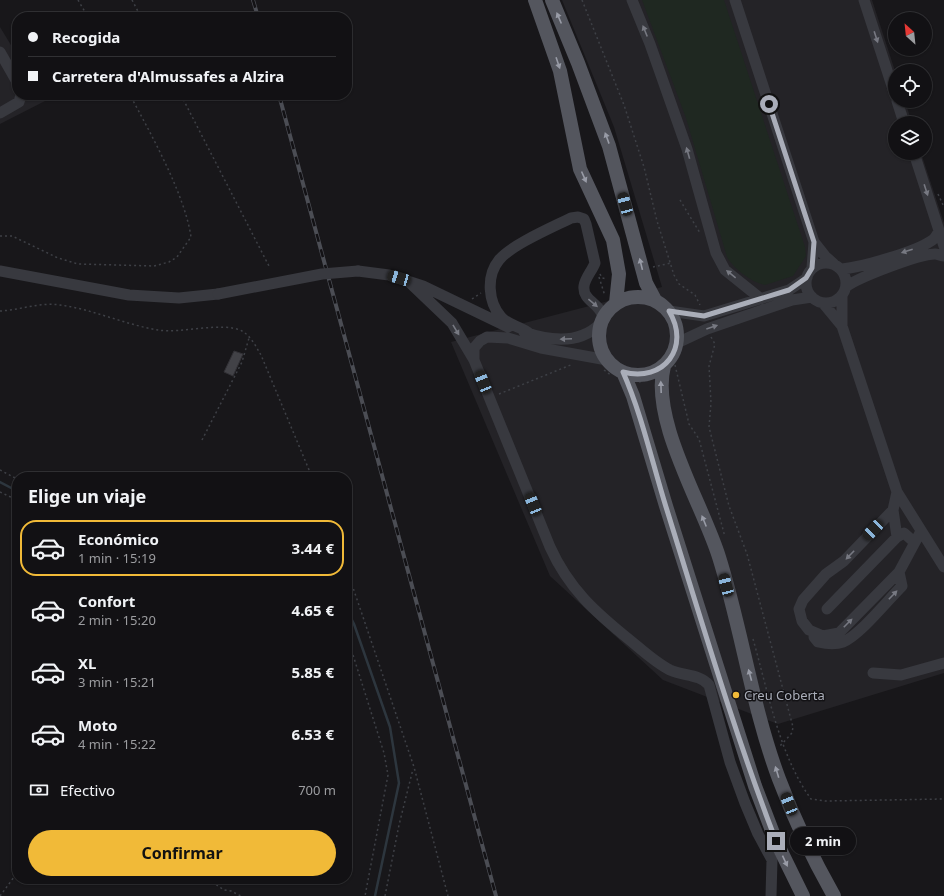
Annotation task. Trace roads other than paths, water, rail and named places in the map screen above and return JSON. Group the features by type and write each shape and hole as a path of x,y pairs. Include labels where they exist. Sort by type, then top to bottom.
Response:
{"main road":[{"path":"535,0 560,71 580,168 613,240 619,279 616,303 602,321 599,343 605,365 624,378 633,396 666,506 755,786 776,841 803,896"},
{"path":"552,0 578,63 609,146 646,283 655,300 669,311 674,321 680,347 670,364 661,390 673,442 719,557 759,713 778,778 800,830 834,896"},
{"path":"616,303 635,297 655,300"},
{"path":"624,378 654,372 670,364"}],"street":[{"path":"632,0 650,44 687,149 716,253 725,270 761,298"},
{"path":"735,0 814,242 825,256 845,274 842,326"},
{"path":"864,0 888,74"},
{"path":"0,52 12,73"},
{"path":"0,113 20,100"},
{"path":"916,160 944,246"},
{"path":"0,271 129,295 180,298 218,294 322,274 358,271 389,275 408,281 437,292 498,323 530,334 564,340 582,337 594,331 602,321 600,309 587,298 584,290 584,285 597,265 584,219 578,217 571,218 528,240 509,251 499,260 494,270 490,290 494,306 506,322 524,329 530,334"},
{"path":"669,311 704,316 789,290 818,264 826,262 838,267 863,265 921,246 933,240 939,231"},
{"path":"814,242 809,273 808,292 812,297 823,303 842,326 897,492 944,567"},
{"path":"823,303 830,303 867,275 925,256 935,254 944,256"},
{"path":"408,281 452,322 474,360 550,547 560,569 571,584 611,625 646,653 672,670 705,680 709,686 730,762 758,834 772,860 770,896"},
{"path":"680,347 707,329 792,300 812,297"},
{"path":"449,299 469,316 508,338 605,365"},
{"path":"474,360 474,348 480,341 487,337 508,338"},
{"path":"896,537 893,510 897,492"},
{"path":"893,510 844,561 826,574 803,600 799,609 802,621 809,630 823,636 839,633 899,572 914,542 921,532"},
{"path":"827,609 896,537 904,533 914,542"},
{"path":"873,673 901,675 944,663"}],"waterway":[{"path":"0,482 12,488"},
{"path":"352,620 390,727 399,783 375,896"}],"railway":[{"path":"253,0 257,12"},
{"path":"280,100 496,896"}],"place":[{"name":"Creu Coberta","path":"736,695"}]}
